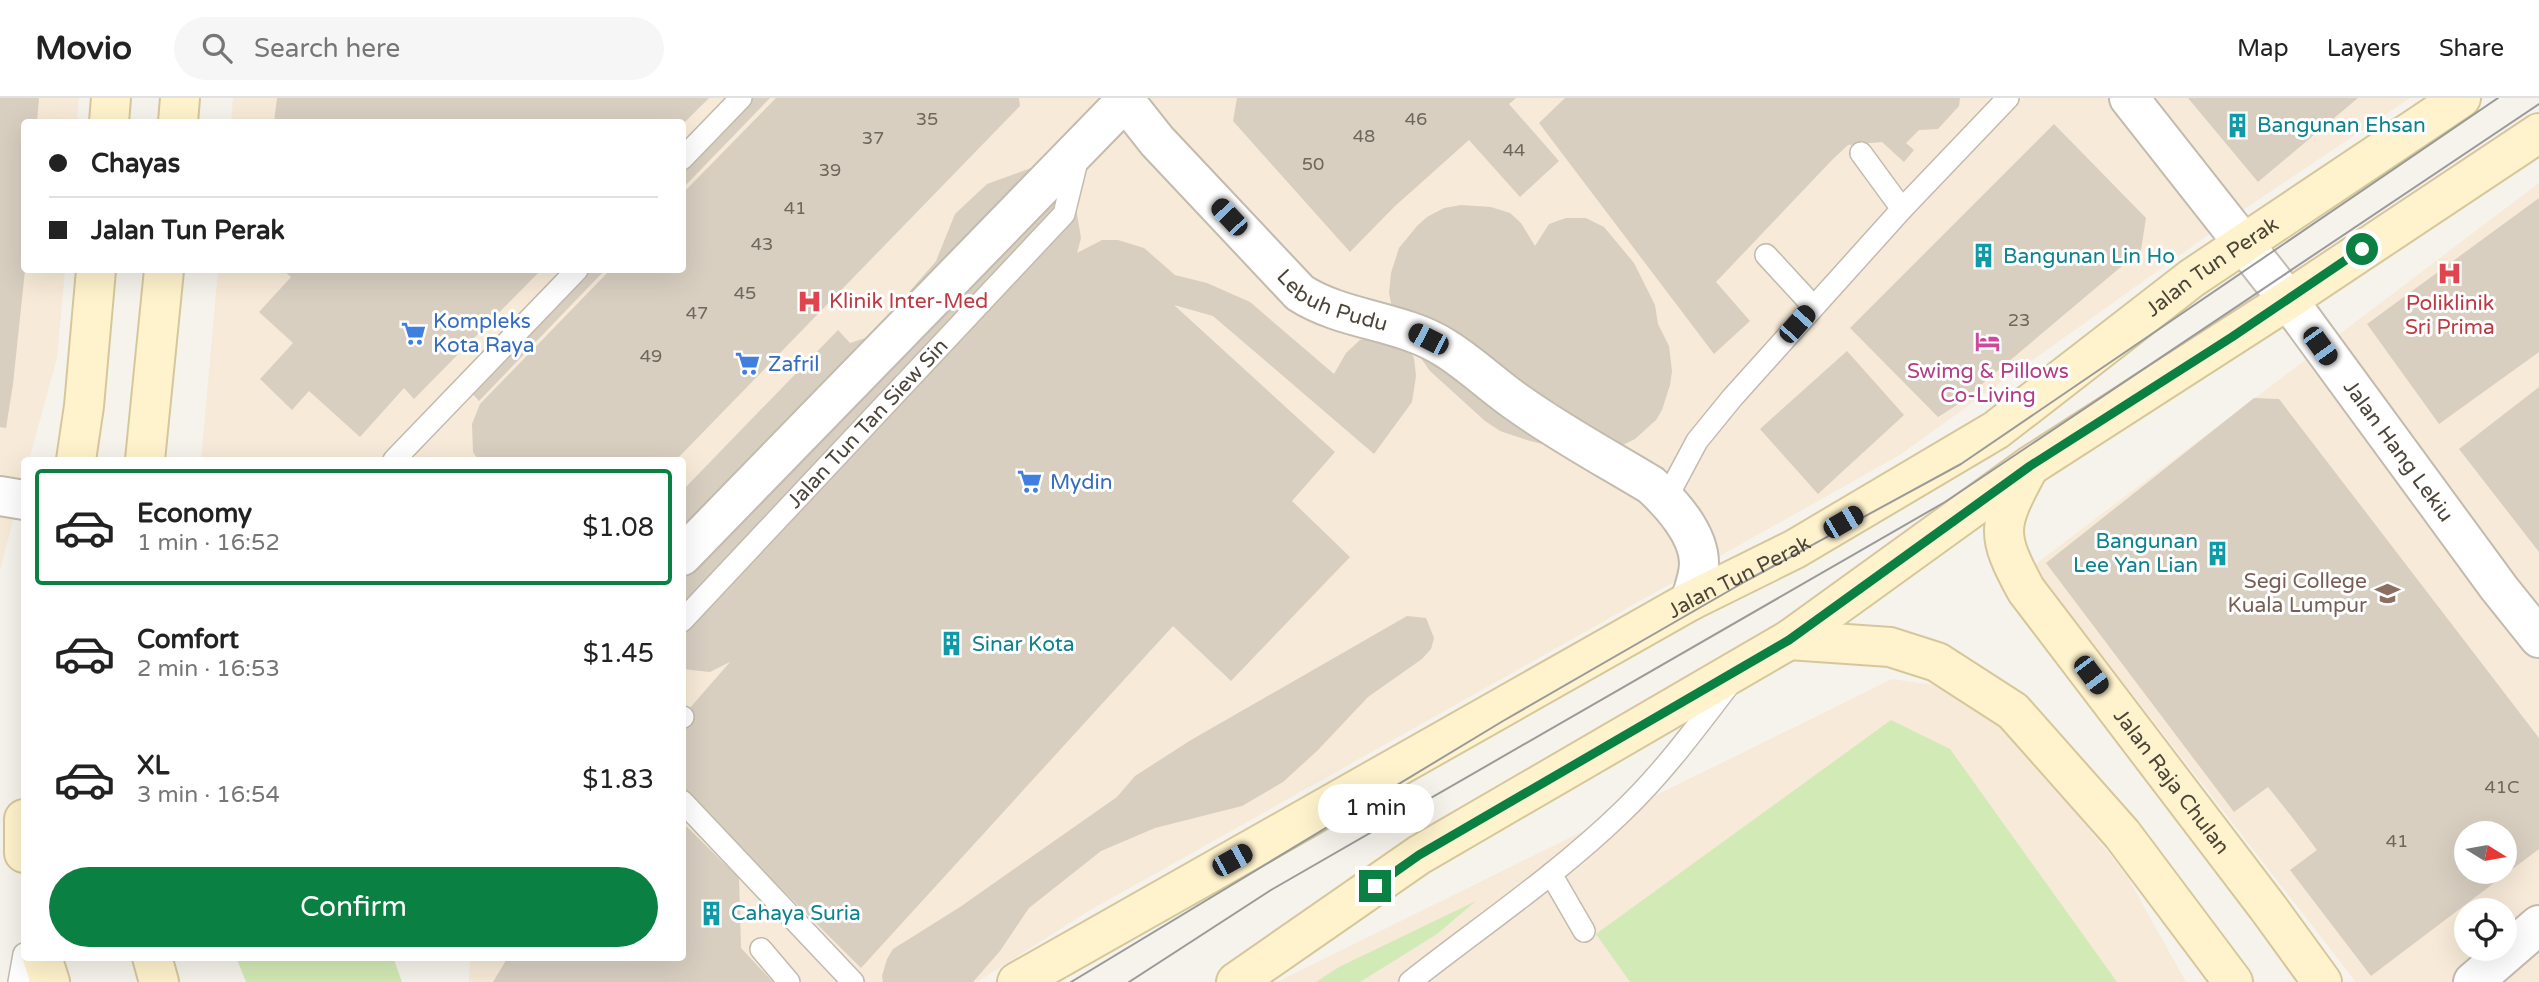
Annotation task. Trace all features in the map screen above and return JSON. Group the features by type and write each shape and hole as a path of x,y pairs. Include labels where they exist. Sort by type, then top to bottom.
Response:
{"main road":[{"path":"109,119 111,98"},
{"path":"178,119 180,98"},
{"name":"Jalan Tun Perak","path":"1017,982 1690,601 1795,549 1996,430 2192,278 2461,98"},
{"path":"1236,982 1419,855 1789,640 2030,466 2288,300 2539,132"},
{"path":"76,457 84,406 96,273"},
{"path":"145,457 164,273"},
{"name":"Jalan Raja Chulan","path":"2030,466 2008,505 2003,525 2004,543 2026,590 2322,982"},
{"path":"1789,640 1890,647 1937,662 2013,711 2122,834 2233,982"},
{"path":"43,961 50,982"},
{"path":"153,961 159,982"}],"street":[{"name":"Jalan Hang Lekiu","path":"2129,98 2288,300 2539,638"},
{"name":"Jalan Tun Tan Siew Sin","path":"686,552 1125,99"},
{"name":"Lebuh Pudu","path":"1125,99 1157,141 1300,293 1332,308 1412,331 1445,348 1518,403 1651,485 1667,499 1696,542 1699,562 1690,601"},
{"path":"0,496 21,500"},
{"path":"2473,982 2539,925"}],"lane":[{"path":"686,155 741,98"},
{"path":"1667,499 1696,442 1813,306 2008,98"},
{"name":"Jalan Tun Tan Siew Sin","path":"686,617 1064,214 1080,148"},
{"path":"1861,153 1902,209"},
{"path":"1766,256 1813,306"},
{"path":"397,457 574,273"},
{"path":"1410,982 1551,874 1623,812 1674,755 1741,670"},
{"path":"686,805 853,982"},
{"path":"1551,874 1584,931"},
{"path":"761,949 789,982"},
{"path":"19,982 23,961"}],"shaded area":[{"path":"0,98 79,98 77,119 21,119 21,273 65,273 57,358 30,457 21,457 21,490 0,570"},
{"path":"233,98 2410,98 2246,208 1898,456 1087,912 977,982 469,982 470,961 686,961 686,457 201,457 218,273 686,273 686,119 231,119"},
{"path":"2539,183 2539,982 2356,982 2033,566"},
{"path":"1892,679 1976,691 2127,876 2186,982 1277,982"}],"green space":[{"path":"1891,720 1950,749 2117,982 1630,982 1596,934"},
{"path":"1476,901 1437,934 1360,982 1316,982 1339,967"},
{"path":"238,961 394,961 402,982 246,982"}],"building":[{"path":"0,98 39,98 37,119 21,119 21,273 25,273 6,428 0,427"},
{"path":"277,98 709,98 686,121 274,119"},
{"path":"750,98 770,98 686,185 686,164"},
{"path":"776,98 1019,98 1020,106 679,457 476,457 473,452 472,424 480,404 607,273 686,273 686,190"},
{"path":"1237,98 1516,98 1509,104 1559,161 1520,197 1469,140 1394,207 1350,252 1233,121"},
{"path":"1565,98 1960,98 1959,106 1938,129 1919,130 1906,143 1914,150 1904,162 1882,142 1848,145 1832,160 1716,282 1750,321 1714,354 1539,123"},
{"path":"2188,98 2358,98 2258,182"},
{"name":"Bangunan Lin Ho","path":"2054,124 2146,218 2141,250 1957,405 1938,417 1850,328"},
{"name":"Sinar Kota","path":"1031,168 1046,173 1076,208 1081,238 1077,253 1102,240 1118,240 1144,248 1175,275 1207,283 1250,302 1334,374 1346,353 1360,340 1387,335 1407,346 1414,358 1416,376 1412,402 1374,454 1213,316 1174,305 1335,452 1292,501 1350,557 1231,681 1173,626 861,968 686,794 686,712 730,662 710,672 686,669 686,487 838,330 850,343 871,336 936,261 955,214 987,184"},
{"path":"2539,198 2539,352 2439,424 2367,324"},
{"path":"1461,205 1491,207 1510,213 1521,223 1535,246 1549,224 1566,218 1586,218 1604,227 1634,263 1655,305 1658,324 1669,346 1672,371 1662,410 1656,420 1635,439 1605,450 1559,448 1530,441 1500,431 1485,421 1430,371 1401,330 1393,313 1389,293 1391,273 1399,248 1417,226 1444,208"},
{"path":"286,273 538,273 414,399 404,388 360,437 309,391 292,410 260,379 293,343 259,312 291,277"},
{"path":"582,273 602,273 479,401 469,390"},
{"path":"1847,351 1904,415 1818,494 1760,429"},
{"path":"2539,387 2539,552 2459,449"},
{"path":"2254,398 2279,399 2539,738 2539,849 2517,866 2517,821 2454,821 2454,884 2493,884 2474,898 2454,898 2454,913 2371,976 2290,870 2317,850 2268,787 2234,812 2046,563"},
{"path":"1407,616 1426,618 1434,638 1431,649 1422,659 1368,697 1318,750 1283,782 1242,806 1155,828 1101,851 1029,908 1000,951 973,982 883,982 887,959 893,949 960,907 1117,797 1135,776 1191,740"},
{"name":"Cahaya Suria","path":"686,826 739,878 741,948 773,982 493,982 506,961 686,961"}],"tram line":[{"path":"1071,982 1503,721 1746,581 1961,464 2498,98"},
{"path":"1129,982 1271,890 1945,502 2539,104"}],"place":[{"name":"Bangunan Ehsan","path":"2237,125"},
{"name":"Bangunan Lin Ho","path":"1983,256"},
{"name":"Poliklinik Sri Prima","path":"2450,274"},
{"name":"Klinik Inter-Med","path":"809,301"},
{"name":"Kompleks Kota Raya","path":"413,333"},
{"name":"Swimg & Pillows Co-Living","path":"1988,342"},
{"name":"Zafril","path":"748,364"},
{"name":"Mydin","path":"1030,482"},
{"name":"Bangunan Lee Yan Lian","path":"2218,553"},
{"name":"Segi College Kuala Lumpur","path":"2387,593"},
{"name":"Sinar Kota","path":"952,644"},
{"name":"Cahaya Suria","path":"711,913"}],"route":[{"path":"1375,886 1419,855 1789,640 2030,466 2232,337 2362,249"}]}
